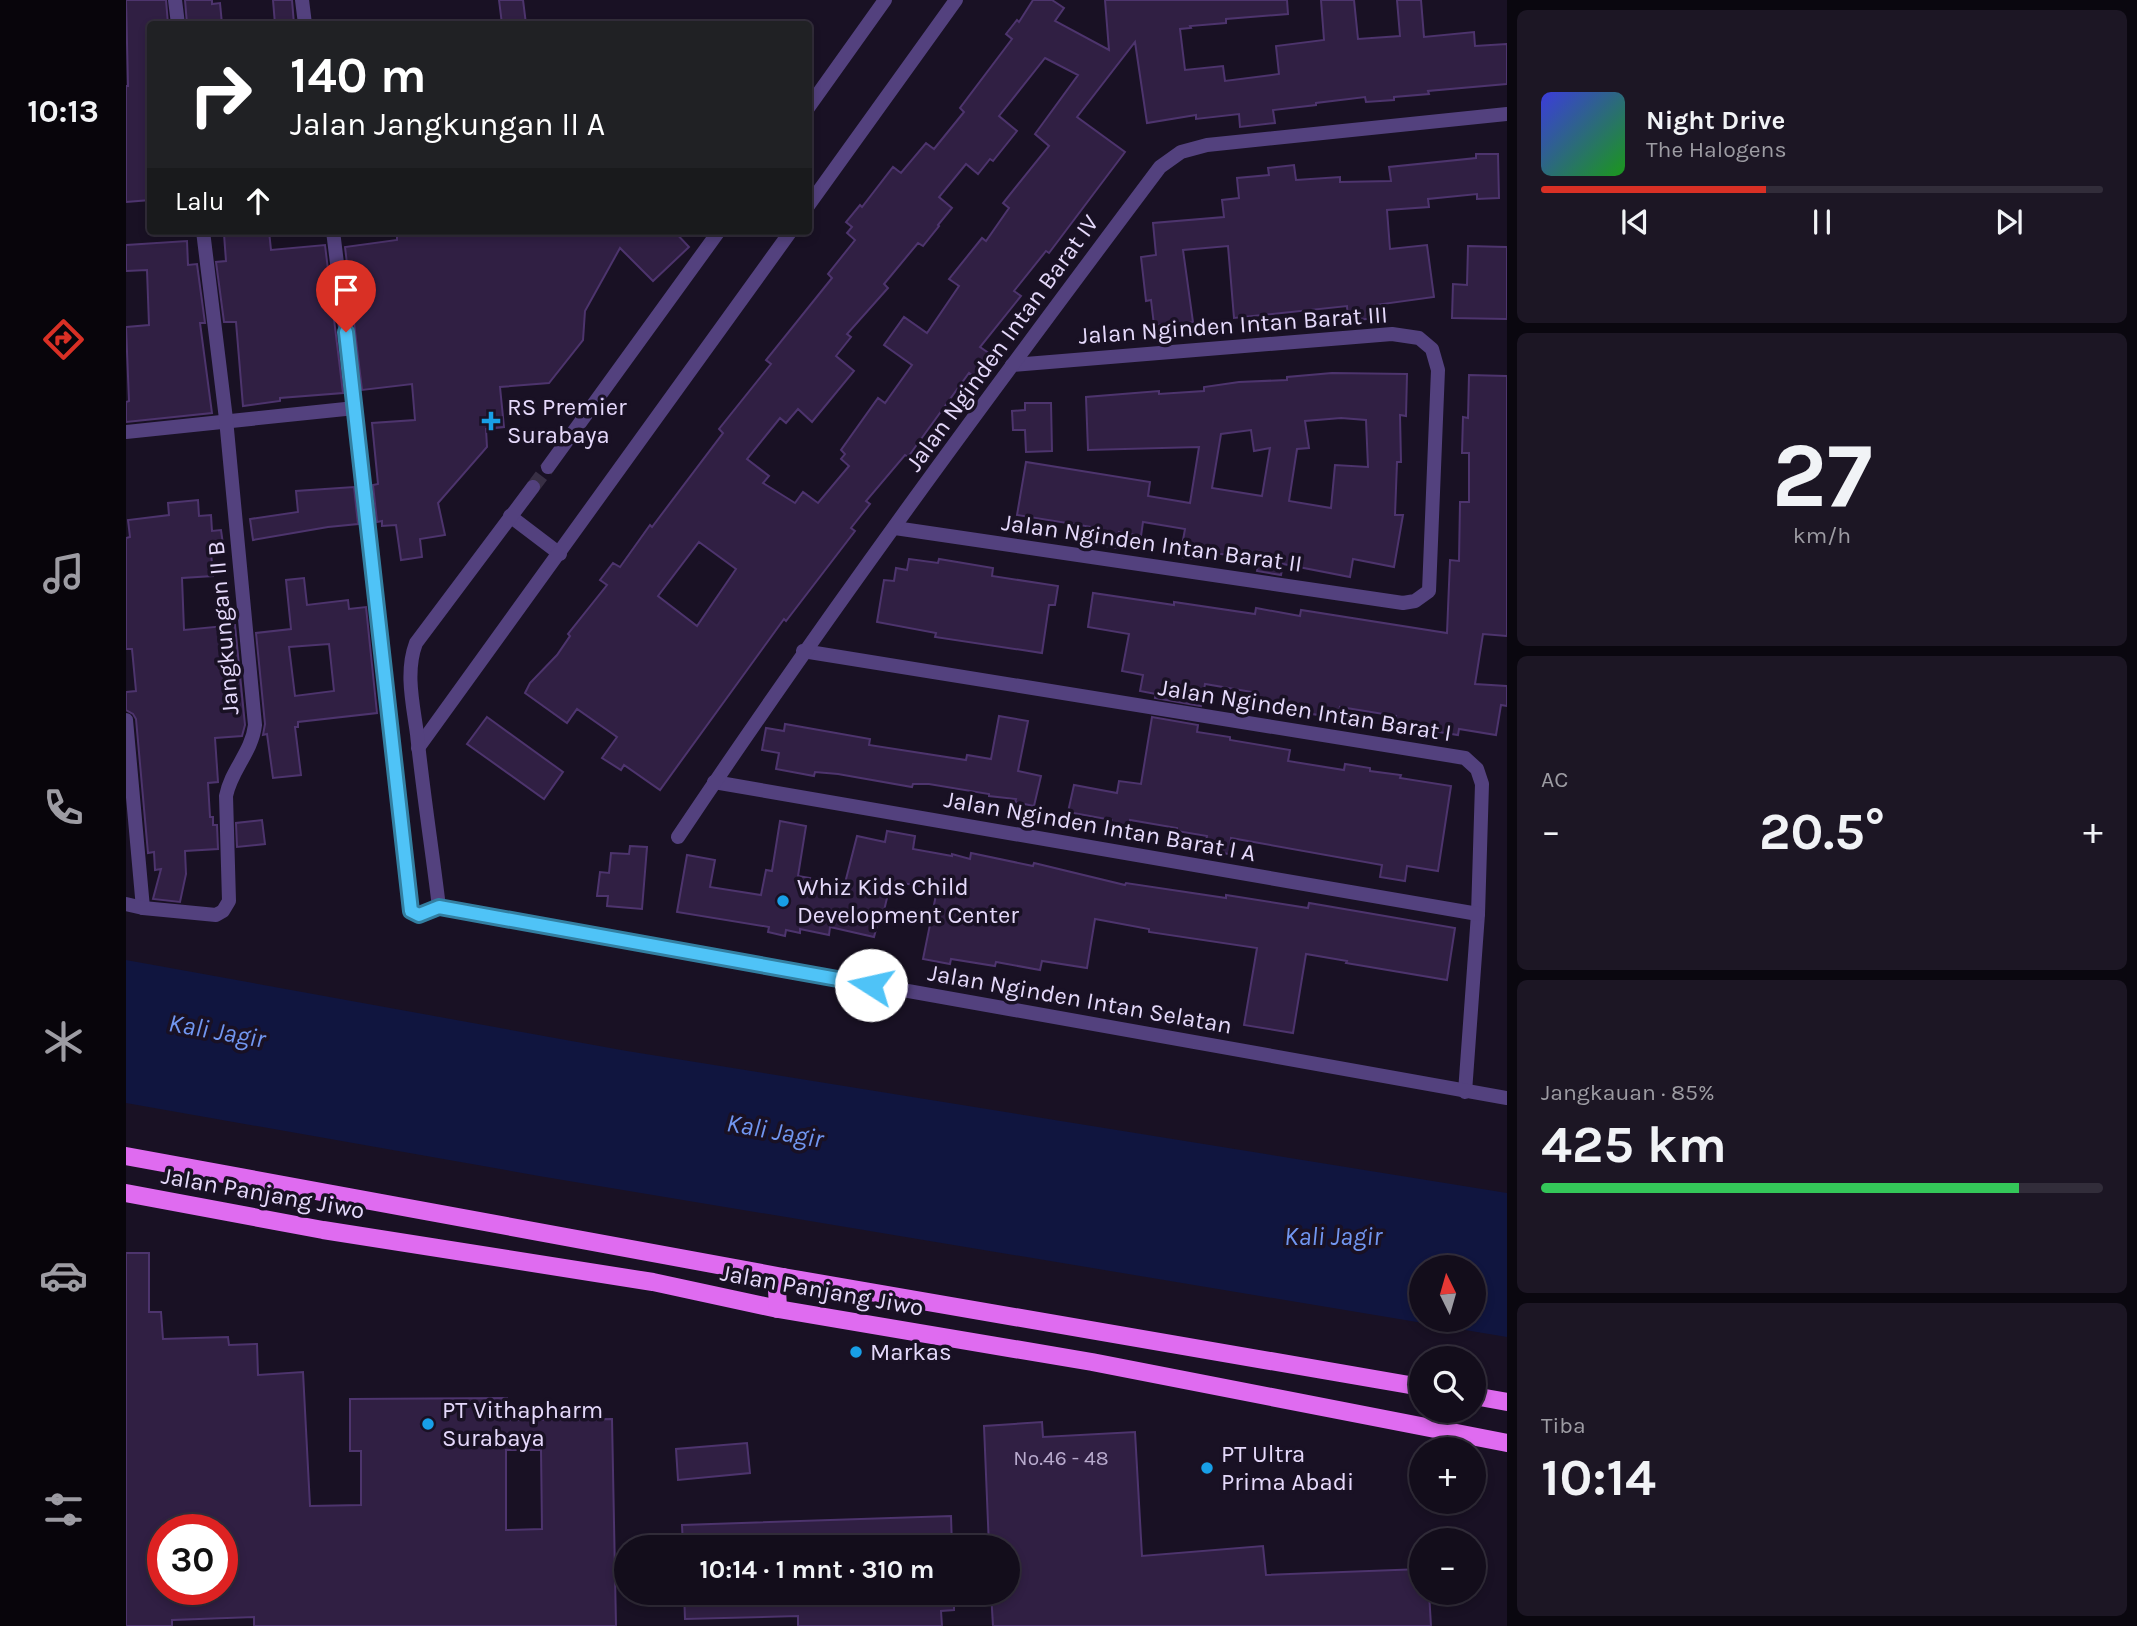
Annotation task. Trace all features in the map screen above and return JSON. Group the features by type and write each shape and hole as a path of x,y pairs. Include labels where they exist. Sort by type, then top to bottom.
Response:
{"main road":[{"name":"Jalan Panjang Jiwo","path":"126,1156 783,1277 1409,1385"},
{"name":"Jalan Panjang Jiwo","path":"126,1193 323,1230 653,1282 778,1309 1092,1362 1507,1443"},
{"path":"723,1297 728,1285 726,1266"},
{"path":"778,1309 777,1289 783,1277"},
{"path":"1486,1398 1507,1402"}],"street":[{"path":"175,0 178,21"},
{"path":"302,0 305,21"},
{"path":"812,102 885,0"},
{"path":"812,200 956,0"},
{"name":"Jalan Nginden Intan Barat IV","path":"678,836 803,651 1160,167 1181,152 1207,145 1507,114"},
{"path":"203,235 226,419"},
{"path":"126,432 226,419 355,408 333,235"},
{"path":"548,467 716,235"},
{"path":"418,748 788,235"},
{"name":"Jalan Nginden Intan Barat III","path":"1012,365 1392,334 1419,338 1432,349 1438,370 1430,587 1424,596 1402,603"},
{"name":"Jalan Nginden Intan Selatan","path":"355,408 411,911 419,915 439,907 1507,1098"},
{"name":"Jangkungan II B","path":"143,908 216,915 223,911 229,901 226,796 233,773 253,740 254,725 226,419"},
{"path":"439,907 418,748 411,655 416,643 533,487"},
{"path":"510,516 560,554"},
{"name":"Jalan Nginden Intan Barat II","path":"895,527 1402,603"},
{"name":"Jalan Nginden Intan Barat I","path":"803,651 1465,758 1476,769 1482,784 1478,914 1465,1091"},
{"path":"126,720 143,908 126,904"},
{"name":"Jalan Nginden Intan Barat I A","path":"714,782 1478,914"}],"water":[{"name":"Kali Jagir","path":"126,960 627,1051 1507,1193 1507,1337 1477,1332 1486,1332 1486,1255 1409,1255 1409,1321 539,1176 126,1103"}],"building":[{"path":"126,0 166,0 168,21 147,21 147,200 126,202 126,86"},
{"path":"185,0 212,0 212,4 220,3 222,21 187,21"},
{"path":"273,0 292,0 294,21 275,21"},
{"path":"499,0 523,0 526,21 502,21"},
{"path":"1033,0 1052,0 1064,8 1055,21 1109,50 1105,0 1287,0 1288,14 1226,19 1226,23 1180,29 1185,70 1223,66 1225,81 1279,74 1276,46 1324,40 1321,0 1354,0 1358,39 1400,36 1397,0 1421,0 1424,37 1474,32 1475,46 1507,44 1507,84 1428,91 1429,94 1394,97 1394,100 1366,102 1365,97 1316,103 1273,110 1275,123 1240,127 1239,114 1196,119 1196,115 1147,123 1135,42 1077,117 1125,152 1049,253 1046,251 1014,291 1021,296 980,347 996,358 980,381 969,373 908,457 905,455 866,501 870,504 851,528 855,531 786,621 784,619 660,790 624,765 621,770 602,758 617,737 577,709 567,723 525,693 530,683 557,655 570,636 568,634 607,585 600,580 613,563 620,567 650,525 652,527 723,433 719,429 771,364 766,360 832,278 828,274 855,240 847,233 852,227 846,222 860,205 862,207 893,167 901,173 926,143 934,149 964,112 960,108 1012,39 1006,34 1017,20 1019,22","holes":["1045,58 1078,75 1035,134 1049,146 1003,203 1009,208 986,241 982,238 949,279 959,286 927,333 904,317 884,345 912,365 885,403 878,398 841,450 845,454 841,459 849,466 818,503 803,492 795,503 763,483 769,476 747,459 780,418 786,423 798,409 812,422 854,371 836,356 851,337 847,334 888,288 884,284 918,243 923,246 952,208 939,197 966,164 978,174 990,159 993,161 1017,131 999,116","699,542 736,569 697,626 658,596"]},
{"path":"1476,154 1498,154 1499,198 1477,199 1477,194 1428,199 1429,207 1387,210 1390,249 1427,245 1434,297 1375,305 1376,318 1348,321 1347,306 1234,318 1228,246 1183,250 1193,322 1154,325 1151,300 1146,301 1141,257 1156,255 1153,223 1224,217 1222,200 1239,198 1237,178 1269,175 1268,168 1294,165 1296,180 1340,177 1340,182 1391,181 1389,167 1476,158"},
{"path":"224,235 269,235 271,250 325,245 343,393 280,398 280,401 243,406 236,322 224,322 216,262 226,261"},
{"path":"397,235 678,235 689,247 653,281 620,248 585,311 583,340 549,383 500,387 504,427 486,429 487,447 438,503 445,535 420,539 422,557 401,560 396,525 382,526 382,521 377,522 373,485 378,484 372,423 415,420 412,384 362,390 345,247 397,240"},
{"path":"187,241 188,265 197,264 205,323 200,323 212,413 126,422 126,402 129,401 126,327 149,325 147,270 126,271 126,245"},
{"path":"1468,246 1507,247 1507,319 1452,318 1453,284 1467,285"},
{"path":"1332,373 1407,374 1406,416 1400,415 1401,462 1397,462 1395,515 1403,515 1394,567 1353,559 1350,577 1283,564 1281,575 1257,571 1259,560 1202,551 1200,560 1180,557 1185,529 1143,522 1141,536 1119,532 1117,548 1089,543 1092,527 1017,515 1026,462 1150,482 1148,496 1190,503 1199,447 1088,450 1086,397 1159,391 1159,394 1204,391 1204,387 1287,380 1287,377","holes":["1341,418 1366,420 1368,467 1335,465 1331,508 1289,501 1297,449 1309,448 1305,421","1251,430 1254,451 1270,448 1262,496 1212,488 1221,434"]},
{"path":"1469,375 1507,376 1507,636 1483,634 1475,684 1507,686 1507,706 1501,705 1496,735 1459,729 1458,735 1394,725 1396,716 1340,707 1337,718 1257,705 1259,699 1251,698 1252,692 1205,684 1201,706 1155,698 1156,694 1140,691 1143,675 1122,671 1129,634 1088,627 1093,593 1255,614 1256,608 1300,616 1301,610 1447,633 1450,560 1459,561 1460,502 1469,502 1469,453 1462,453 1463,417 1468,418"},
{"path":"1025,403 1051,403 1052,451 1026,452 1025,430 1013,430 1012,411 1025,410"},
{"path":"354,487 358,524 253,540 250,519 298,512 296,491"},
{"path":"198,500 199,516 211,515 212,531 221,530 224,551 211,552 213,576 182,578 184,630 235,625 245,725 242,736 215,738 218,782 208,783 210,817 213,817 213,825 217,825 218,849 185,851 186,874 180,902 153,899 161,869 155,870 154,852 148,853 136,719 126,710 126,692 136,691 132,649 126,649 126,538 130,537 128,520 169,515 168,503"},
{"path":"909,559 938,563 939,559 993,568 992,576 1058,586 1055,605 1049,605 1042,653 935,637 936,633 877,622 884,580 894,581 896,568 907,570"},
{"path":"304,578 307,605 348,600 349,609 366,607 377,713 298,722 298,727 295,727 301,775 273,778 267,734 263,735 265,724 256,633 291,629 286,580","holes":["329,644 334,691 295,696 289,647"]},
{"path":"999,716 1028,721 1018,771 1041,776 1034,806 1015,802 1016,799 929,784 913,784 912,787 838,774 815,772 814,776 776,769 779,753 762,750 766,728 784,731 785,724 870,739 869,745 966,760 967,755 991,759"},
{"path":"487,717 563,772 544,799 467,744"},
{"path":"1152,717 1198,725 1197,732 1230,737 1230,740 1290,750 1288,761 1344,770 1345,764 1401,775 1400,778 1451,786 1438,871 1407,866 1405,881 1380,877 1382,865 1231,838 1229,854 1204,850 1207,836 1177,831 1177,828 1130,820 1128,830 1111,827 1112,820 1068,812 1074,785 1117,793 1119,781 1141,784"},
{"path":"262,820 265,844 237,847 236,823"},
{"path":"780,821 806,826 798,876 810,878 809,881 844,887 857,836 885,842 887,831 915,836 913,849 952,856 970,859 971,853 1033,866 1034,863 1125,885 1126,883 1226,898 1226,895 1308,908 1309,903 1455,928 1447,980 1306,954 1293,1033 1244,1025 1257,948 1149,932 1149,929 1095,919 1087,968 1042,961 1040,970 996,962 995,966 951,959 950,964 923,959 936,895 930,893 931,888 891,881 883,915 880,914 874,937 830,927 829,935 800,929 800,933 786,930 785,936 768,932 769,927 677,912 687,855 715,860 710,887 761,895 766,870 772,871"},
{"path":"630,846 647,847 642,909 607,906 608,896 597,896 600,872 609,873 611,853 629,854"},
{"path":"126,1253 149,1253 149,1312 161,1312 163,1339 228,1337 229,1345 257,1344 258,1375 303,1372 310,1506 361,1505 361,1451 350,1451 350,1399 507,1398 507,1420 612,1419 616,1626 254,1626 254,1617 172,1620 172,1626 126,1626","holes":["506,1450 541,1450 542,1529 506,1530"]},
{"path":"1042,1422 1043,1437 1135,1432 1142,1556 1263,1546 1266,1575 1409,1569 1409,1605 1430,1605 1431,1626 993,1626 992,1605 1020,1605 1020,1535 989,1535 984,1426"},
{"path":"747,1443 750,1473 678,1480 676,1449"},
{"path":"951,1516 952,1535 682,1535 682,1525"},
{"path":"684,1605 954,1605 954,1610 941,1611 942,1626 798,1626 798,1616 685,1619"}],"tunnel":[{"path":"533,487 548,467"}],"place":[{"name":"RS Premier Surabaya","path":"491,421"},
{"name":"Whiz Kids Child Development Center","path":"783,901"},
{"name":"Markas","path":"856,1352"},
{"name":"PT Vithapharm Surabaya","path":"428,1424"},
{"name":"PT Ultra Prima Abadi","path":"1207,1468"}],"route":[{"path":"346,332 411,911 419,915 439,907 871,985"}]}
